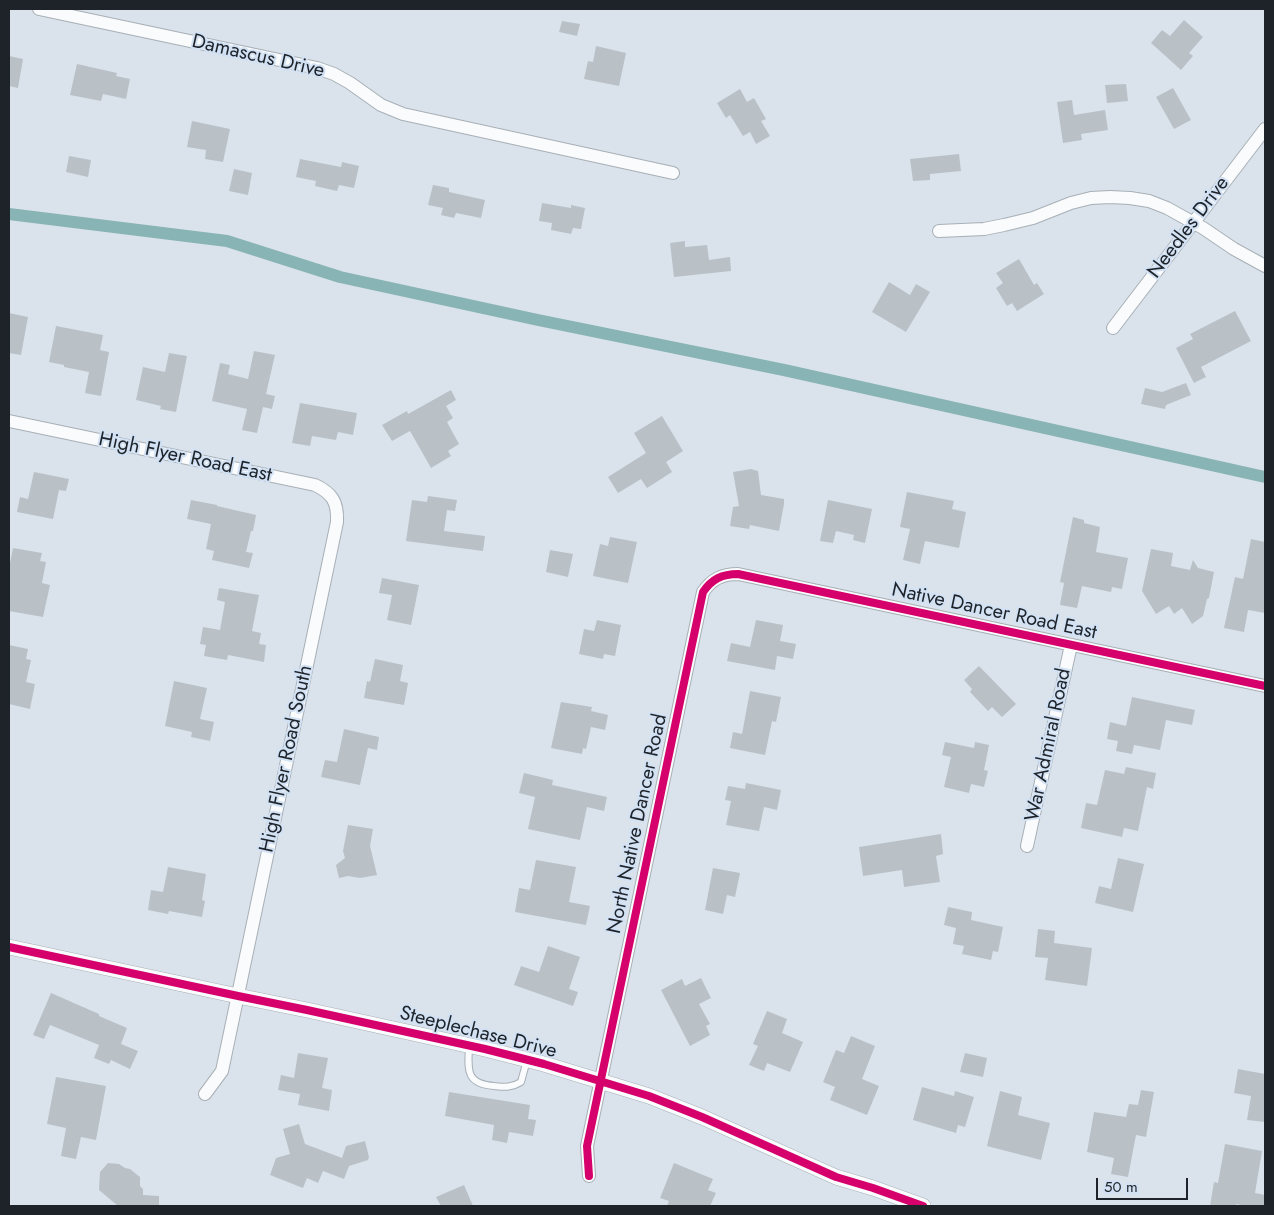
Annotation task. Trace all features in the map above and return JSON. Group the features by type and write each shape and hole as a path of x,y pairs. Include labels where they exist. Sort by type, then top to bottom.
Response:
{"street":[{"name":"Damascus Drive","path":"39,9 317,68 334,74 381,105 403,114 673,173"},
{"name":"Needles Drive","path":"1113,328 1265,129"},
{"path":"939,231 984,229 1004,225 1034,218 1071,203 1090,198 1110,196 1130,198 1168,208 1265,266"},
{"name":"High Flyer Road East","path":"9,421 315,485 331,495 336,503 338,512 337,522"},
{"name":"High Flyer Road South","path":"205,1094 222,1071 337,522"},
{"name":"Native Dancer Road East","path":"716,578 728,574 738,574 1265,686"},
{"name":"North Native Dancer Road","path":"589,1176 587,1146 600,1081 704,592 716,578"},
{"name":"War Admiral Road","path":"1027,846 1071,645"},
{"name":"Steeplechase Drive","path":"9,947 307,1010 527,1060 649,1096 702,1117 836,1177 923,1206"}],"lane":[{"path":"470,1046 468,1066 471,1076 476,1082 489,1086 513,1086 521,1082 527,1060"}],"building":[{"path":"1184,20 1203,37 1189,53 1193,56 1181,70 1151,43 1162,30 1170,36"},
{"path":"562,21 580,24 577,36 559,32"},
{"path":"596,46 626,53 619,86 584,79 588,61 593,62"},
{"path":"9,56 23,59 18,88 9,86"},
{"path":"77,64 117,73 116,76 130,79 126,99 103,94 101,101 70,95"},
{"path":"1126,84 1128,101 1107,103 1105,85"},
{"path":"1173,88 1191,120 1174,129 1156,97"},
{"path":"740,89 747,102 754,98 766,119 761,121 770,136 756,144 750,132 743,136 730,115 726,118 717,103"},
{"path":"1072,100 1074,115 1105,110 1108,130 1081,134 1082,140 1063,143 1057,102"},
{"path":"192,121 230,129 223,162 205,159 206,150 187,147"},
{"path":"959,154 961,171 930,174 930,180 913,181 910,159"},
{"path":"69,156 91,160 88,177 66,172"},
{"path":"300,159 341,167 342,162 359,166 354,188 339,185 337,191 315,186 316,181 296,177"},
{"path":"234,169 252,173 248,195 229,191"},
{"path":"433,185 449,188 449,192 485,200 481,218 456,213 454,218 441,215 443,208 428,205"},
{"path":"542,203 571,208 571,205 585,208 581,229 573,228 571,234 551,230 552,223 539,221"},
{"path":"685,241 685,247 707,245 709,260 730,257 731,271 674,277 670,243"},
{"path":"1019,259 1034,285 1037,283 1044,294 1017,311 1012,303 1007,306 996,288 1003,283 996,273"},
{"path":"889,282 910,295 916,284 930,292 906,332 872,312"},
{"path":"1235,311 1251,341 1201,367 1206,377 1194,383 1176,348 1193,339 1190,334"},
{"path":"9,313 28,317 21,355 9,353"},
{"path":"56,326 103,335 100,350 109,352 101,396 85,393 89,372 49,362"},
{"path":"254,351 275,355 266,394 275,396 272,409 263,407 257,433 242,430 247,409 212,401 220,363 230,365 228,374 248,379"},
{"path":"169,353 187,356 176,412 160,409 161,406 136,400 143,367 165,372"},
{"path":"1186,383 1191,395 1166,405 1165,409 1141,404 1145,388 1162,392"},
{"path":"451,390 456,400 446,406 453,418 447,422 459,444 448,451 451,456 431,468 410,431 392,441 382,425 407,411 408,414"},
{"path":"300,403 357,413 353,435 338,432 336,440 312,436 310,446 292,443"},
{"path":"662,416 683,451 666,462 672,472 647,488 641,479 618,493 608,477 646,453 634,433"},
{"path":"751,469 758,471 761,495 784,499 779,531 750,525 749,529 730,526 733,507 739,506 733,472"},
{"path":"34,472 69,479 66,491 59,490 53,519 17,512 20,497 28,499"},
{"path":"907,492 954,501 952,509 966,512 959,548 925,541 920,564 903,560 910,529 900,527"},
{"path":"428,496 457,500 455,511 447,510 444,531 485,536 483,551 406,541 412,500 427,502"},
{"path":"191,500 256,515 246,552 253,553 249,568 212,560 214,551 206,549 211,524 187,519"},
{"path":"828,500 872,509 865,543 853,540 854,535 836,531 833,543 820,541"},
{"path":"1073,517 1084,520 1084,523 1100,527 1096,552 1128,558 1122,589 1112,587 1111,592 1082,586 1077,608 1060,605 1064,583 1060,582"},
{"path":"610,537 637,542 628,583 593,576 600,544 608,546"},
{"path":"1251,539 1265,542 1265,613 1248,610 1244,632 1224,628 1235,577 1243,579"},
{"path":"13,548 42,553 40,561 46,562 42,583 50,585 43,617 9,611 9,568"},
{"path":"1151,549 1173,553 1171,566 1190,570 1193,560 1198,568 1214,572 1203,616 1192,624 1182,608 1174,614 1169,606 1156,614 1142,591"},
{"path":"550,550 573,554 568,577 546,572"},
{"path":"382,578 419,585 411,625 387,620 392,595 379,593"},
{"path":"219,588 259,595 252,631 261,633 259,644 266,645 264,662 228,655 227,660 204,656 206,645 200,644 203,627 220,630 225,602 217,600"},
{"path":"597,620 621,625 615,656 604,654 603,659 579,654 584,629 594,631"},
{"path":"756,620 783,625 780,641 796,644 793,659 777,656 775,670 727,661 731,643 750,647"},
{"path":"9,645 28,649 26,659 31,660 26,682 35,684 30,709 9,704"},
{"path":"375,659 403,665 400,681 408,683 404,705 364,698 367,681 370,682"},
{"path":"979,666 1016,704 1002,717 992,707 988,711 970,692 972,689 964,680"},
{"path":"174,681 207,688 200,719 214,722 210,741 191,737 192,732 165,726"},
{"path":"750,691 781,697 776,722 772,721 765,755 730,748 733,732 742,734"},
{"path":"1132,697 1195,710 1192,725 1166,720 1160,750 1134,745 1132,754 1116,751 1118,741 1107,739 1110,722 1126,726"},
{"path":"561,702 592,707 591,711 608,715 605,730 591,727 586,749 583,748 582,754 551,748"},
{"path":"344,729 379,737 377,750 368,748 360,785 321,777 325,760 337,762"},
{"path":"945,742 974,748 975,742 989,745 984,770 988,771 984,787 971,784 969,793 944,787 951,757 942,755"},
{"path":"1126,767 1156,773 1153,789 1147,787 1138,831 1124,828 1122,837 1081,828 1086,803 1097,805 1105,770 1124,774"},
{"path":"524,773 553,780 552,785 607,797 604,811 587,807 580,840 528,829 535,797 519,793"},
{"path":"746,783 781,790 777,810 764,807 759,831 726,825 731,801 725,800 728,786 745,789"},
{"path":"348,825 373,829 370,846 377,875 360,878 348,876 339,878 336,865 345,858 343,851"},
{"path":"941,834 943,854 936,856 940,882 904,887 902,870 863,876 859,847"},
{"path":"1118,858 1144,864 1133,912 1095,903 1099,886 1111,889"},
{"path":"536,860 576,867 569,902 590,906 586,925 515,912 519,888 530,890"},
{"path":"168,867 206,874 202,900 205,901 202,917 169,911 168,914 148,910 151,890 163,892"},
{"path":"713,868 740,873 735,897 727,895 723,914 705,910"},
{"path":"948,907 972,912 971,920 1003,927 998,952 993,951 991,960 962,954 964,946 953,944 956,928 944,925"},
{"path":"1038,929 1055,931 1054,943 1092,948 1087,986 1045,980 1048,958 1035,957"},
{"path":"548,946 580,957 569,989 578,992 573,1006 514,985 521,966 539,972"},
{"path":"701,978 711,998 699,1004 710,1024 706,1026 710,1035 690,1046 661,990 682,979 685,986"},
{"path":"51,993 127,1028 121,1044 138,1051 130,1069 111,1060 109,1064 94,1058 99,1045 50,1025 44,1039 33,1035"},
{"path":"767,1011 787,1019 782,1033 803,1042 790,1072 767,1063 764,1071 749,1065 758,1046 753,1044"},
{"path":"851,1036 875,1046 862,1079 879,1086 867,1115 830,1100 835,1087 823,1082 836,1050 844,1053"},
{"path":"298,1053 328,1058 322,1088 332,1090 329,1111 298,1105 300,1094 278,1090 281,1075 294,1078"},
{"path":"965,1053 987,1058 983,1077 960,1072"},
{"path":"1238,1069 1265,1074 1265,1122 1247,1120 1251,1096 1234,1093"},
{"path":"56,1077 106,1086 96,1140 81,1137 76,1159 61,1156 66,1128 47,1124"},
{"path":"922,1087 954,1096 955,1091 974,1097 965,1127 958,1125 956,1133 913,1120"},
{"path":"1141,1090 1154,1092 1146,1137 1136,1135 1128,1177 1111,1174 1114,1158 1087,1152 1094,1112 1126,1117 1129,1104 1138,1105"},
{"path":"1000,1091 1022,1097 1018,1115 1050,1123 1041,1160 987,1146"},
{"path":"449,1092 530,1105 528,1119 536,1120 533,1136 509,1132 507,1143 492,1140 494,1125 445,1116"},
{"path":"299,1124 305,1144 342,1158 346,1146 365,1141 368,1160 349,1166 344,1179 323,1171 318,1183 307,1178 303,1188 270,1175 276,1158 290,1154 283,1129"},
{"path":"1225,1144 1262,1151 1255,1193 1265,1195 1265,1206 1236,1204 1236,1206 1210,1206 1214,1182 1218,1183"},
{"path":"108,1163 119,1164 130,1169 140,1177 143,1195 159,1196 159,1206 118,1206 99,1190 100,1172"},
{"path":"674,1163 713,1179 708,1190 716,1193 710,1206 667,1206 669,1201 660,1198"},
{"path":"464,1185 473,1206 441,1206 436,1197"}],"waterway":[{"path":"9,214 227,241 340,277 784,370 1265,477"}],"cycle path":[{"path":"589,1176 587,1146 703,592 714,581 722,576 738,574 1265,686"},
{"path":"9,947 307,1010 485,1049 544,1064 649,1096 702,1117 836,1177 923,1206"}]}
